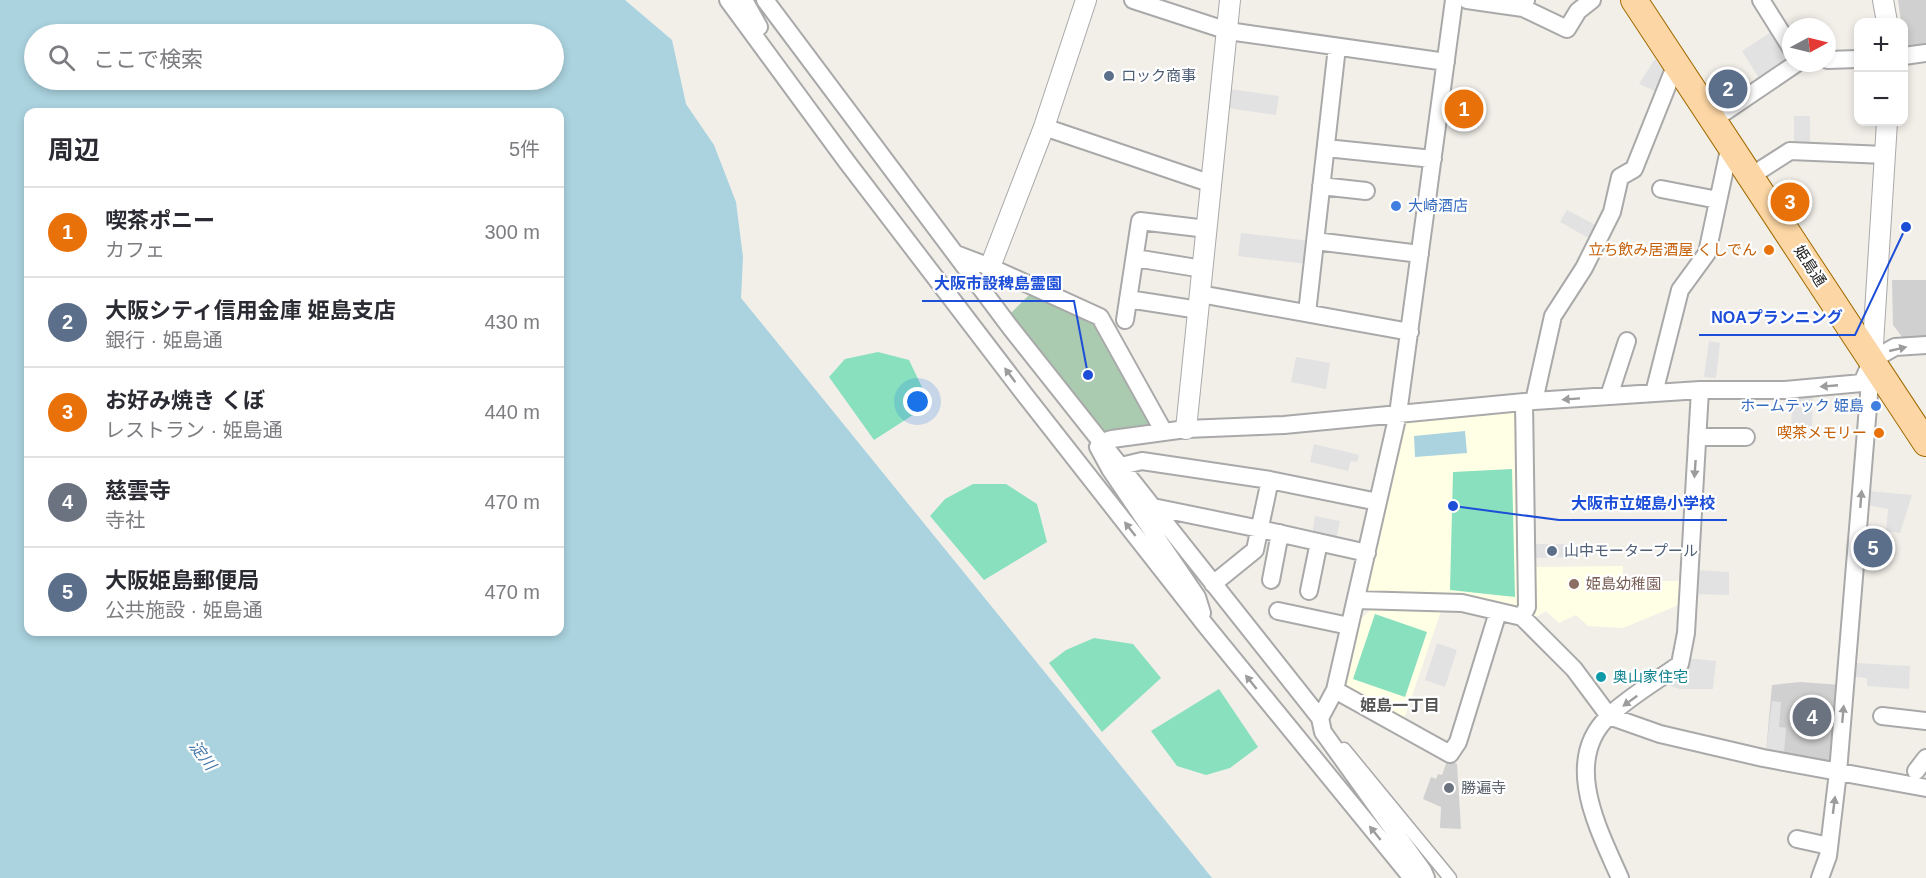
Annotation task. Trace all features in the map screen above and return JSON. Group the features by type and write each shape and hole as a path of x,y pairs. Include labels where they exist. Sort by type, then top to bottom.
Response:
{"main road":[{"name":"姫島通","path":"1634,0 1926,442"}],"street":[{"path":"728,0 847,162 1207,627 1412,878"},
{"path":"744,0 758,22 772,58"},
{"path":"765,0 1097,439 1102,442 1213,584 1450,878"},
{"path":"990,267 1044,127 1086,0"},
{"path":"1133,0 1228,31 1446,62"},
{"path":"1186,429 1230,0"},
{"path":"1426,878 1323,732 1320,718 1335,690 1398,414 1454,0"},
{"path":"1467,0 1525,4 1567,29 1578,11 1592,0"},
{"path":"1761,0 1782,34"},
{"path":"1883,0 1886,18"},
{"path":"1307,313 1337,47"},
{"path":"1908,55 1926,53"},
{"path":"1836,60 1854,59"},
{"path":"1522,617 1527,607 1529,401 1553,316 1584,268 1612,212 1620,177 1634,169 1676,64"},
{"path":"1713,120 1784,72"},
{"path":"1820,878 1829,846 1838,772 1872,360 1887,126"},
{"path":"1044,127 1212,184"},
{"path":"1654,393 1680,290 1707,254 1730,145"},
{"path":"1326,148 1433,159"},
{"path":"1751,176 1790,151 1884,154"},
{"path":"1321,186 1366,191"},
{"path":"1661,189 1718,200"},
{"path":"1125,320 1140,221 1207,230"},
{"path":"1315,241 1420,254"},
{"path":"955,254 990,267 1100,317 1164,432"},
{"path":"1135,258 1203,269"},
{"path":"1128,299 1199,302 1307,313 1410,332"},
{"path":"1609,396 1627,341"},
{"path":"1207,627 1197,597 1110,469 1098,447 1102,442 1186,429 1284,425 1529,401 1700,390 1785,390 1863,383 1872,360 1895,347 1926,345"},
{"path":"1620,878 1592,814 1586,787 1587,762 1594,735 1609,716 1680,664 1686,633 1700,390"},
{"path":"1697,437 1746,437"},
{"path":"1121,466 1142,461 1270,480 1378,502"},
{"path":"1213,584 1255,550 1270,480"},
{"path":"1153,507 1280,533 1367,554"},
{"path":"1271,580 1280,533"},
{"path":"1309,591 1319,542"},
{"path":"1356,600 1462,603 1522,617 1574,669 1609,716 1660,734 1838,772 1926,788"},
{"path":"1278,611 1349,626"},
{"path":"1335,690 1450,754 1458,742 1498,612"},
{"path":"1882,716 1926,721"},
{"path":"1797,839 1829,846"}],"shaded area":[{"path":"1898,0 1926,0 1926,45 1908,46 1908,18 1900,18"},
{"path":"1771,32 1782,48 1782,62 1759,78 1742,51"},
{"path":"1655,59 1666,73 1657,92 1639,84"},
{"path":"1230,89 1279,96 1276,115 1228,108"},
{"path":"1794,116 1810,116 1810,145 1794,145"},
{"path":"1567,210 1601,228 1594,241 1560,222"},
{"path":"1241,233 1310,241 1307,264 1238,256"},
{"path":"1892,280 1926,280 1926,336 1903,338 1893,325"},
{"path":"1031,293 1094,323 1153,428 1099,436 1007,317"},
{"path":"1709,341 1720,343 1716,378 1704,377"},
{"path":"1296,357 1330,363 1326,389 1291,382"},
{"path":"1792,395 1813,395 1812,426 1806,426 1806,441 1791,441"},
{"path":"1514,410 1521,416 1523,603 1518,607 1462,598 1372,596 1365,591 1406,422"},
{"path":"1314,444 1359,455 1357,462 1351,461 1348,471 1310,462"},
{"path":"1868,491 1912,495 1900,533 1886,531 1888,509 1868,505"},
{"path":"1315,516 1340,521 1336,540 1312,536"},
{"name":"山中モータープール","path":"1532,544 1572,544 1573,557 1533,558"},
{"path":"1623,566 1623,581 1681,581 1681,604 1623,628 1588,626 1576,615 1559,623 1546,611 1534,618 1533,567"},
{"path":"1695,570 1729,572 1729,595 1694,594"},
{"path":"1370,610 1441,611 1404,719 1346,690 1342,683 1360,620"},
{"path":"1437,643 1457,650 1445,687 1425,680"},
{"path":"1685,658 1716,661 1713,689 1679,689 1663,683"},
{"path":"1856,663 1910,666 1909,689 1867,686 1867,678 1855,677"},
{"path":"1800,682 1841,685 1833,764 1766,752 1772,685"},
{"path":"1772,701 1781,702 1779,727 1786,728 1784,753 1766,751"},
{"path":"1448,758 1457,764 1461,829 1440,828 1441,807 1423,799 1431,777 1436,779 1438,774 1442,775"}],"green space":[{"path":"878,352 909,360 930,404 874,440 829,377 845,359"},
{"path":"1512,469 1515,597 1450,590 1453,472"},
{"path":"973,484 1006,484 1037,504 1047,542 984,580 930,516 945,499"},
{"path":"1375,614 1427,632 1405,697 1353,679"},
{"path":"1094,638 1133,644 1161,678 1102,732 1049,663 1066,650"},
{"path":"1219,689 1258,747 1230,768 1206,775 1177,766 1151,731"}],"water":[{"name":"淀川","path":"0,0 625,0 672,40 686,104 714,145 736,202 743,257 741,298 1212,878 0,878"},
{"path":"1465,431 1467,453 1415,457 1414,436"}],"place":[{"name":"ロック商事","path":"1109,76"},
{"name":"大阪シティ信用金庫 姫島支店","path":"1728,89"},
{"name":"喫茶ポニー","path":"1464,109"},
{"name":"お好み焼き くぼ","path":"1790,202"},
{"name":"大崎酒店","path":"1396,206"},
{"name":"NOAプランニング","path":"1906,227"},
{"name":"立ち飲み居酒屋 くしでん","path":"1769,250"},
{"name":"大阪市設稗島霊園","path":"1088,375"},
{"name":"ホームテック 姫島","path":"1876,406"},
{"name":"喫茶メモリー","path":"1879,433"},
{"name":"大阪市立姫島小学校","path":"1453,506"},
{"name":"大阪姫島郵便局","path":"1873,548"},
{"name":"山中モータープール","path":"1552,551"},
{"name":"姫島幼稚園","path":"1574,584"},
{"name":"奥山家住宅","path":"1601,677"},
{"name":"慈雲寺","path":"1812,717"},
{"name":"勝遍寺","path":"1449,788"}],"district":[{"name":"姫島一丁目","path":"1400,705"}]}
